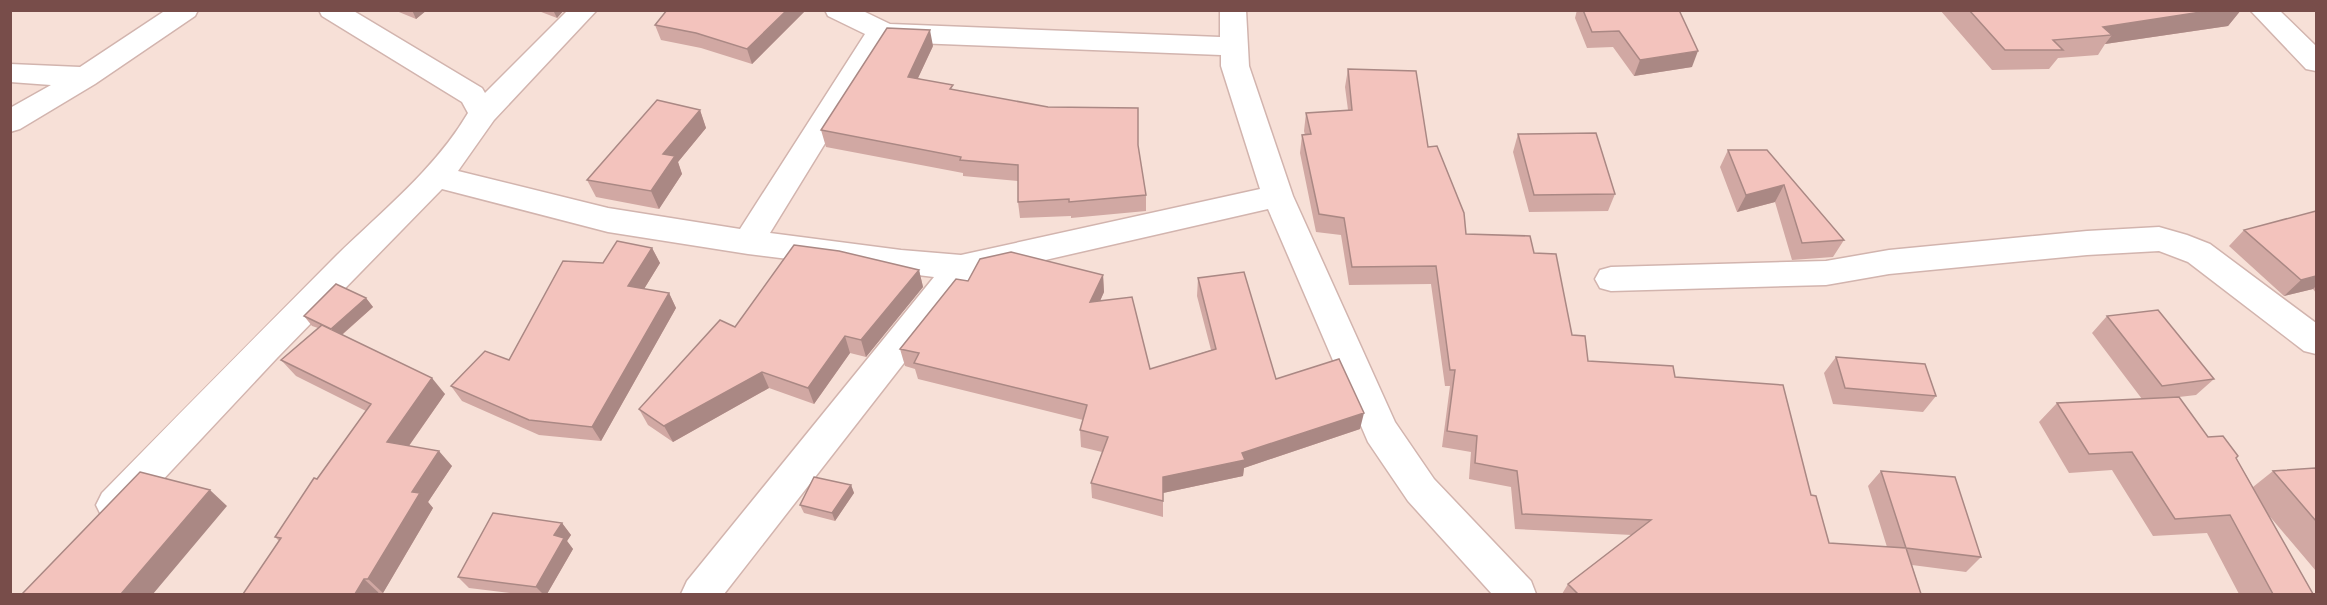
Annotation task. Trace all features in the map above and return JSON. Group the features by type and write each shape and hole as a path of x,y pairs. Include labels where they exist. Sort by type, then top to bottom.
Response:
{"street":[{"path":"10,122 85,77 185,10"},
{"path":"332,10 472,95 483,113"},
{"path":"96,525 194,421 435,176 474,131 483,113 584,10"},
{"path":"838,10 885,33 1233,46"},
{"path":"1233,10 1235,66 1278,196 1381,431 1421,490 1517,594"},
{"path":"2263,10 2316,62"},
{"path":"748,242 876,38 885,33"},
{"path":"10,73 85,77"},
{"path":"435,176 608,220 748,242 901,262 961,267 1278,196"},
{"path":"1611,279 1826,273 1889,262 2087,243 2159,239 2176,243 2199,253 2316,341"},
{"path":"701,594 961,267"}],"shaded area":[{"path":"10,11 2316,11 2316,594 11,594"}],"building":[{"path":"667,10 787,10 747,49 696,33 655,25"},
{"path":"1583,10 1679,10 1698,51 1640,60 1619,31 1592,32"},
{"path":"1969,10 2214,10 2103,27 2112,35 2053,40 2063,50 2005,50"},
{"path":"887,28 930,30 908,77 953,85 950,89 1048,107 1138,108 1138,145 1146,195 1069,202 1069,199 1018,202 1018,165 960,160 961,157 821,130"},
{"path":"1348,69 1416,71 1428,147 1437,146 1464,213 1466,234 1530,236 1534,253 1556,254 1572,335 1585,336 1588,361 1673,366 1675,377 1783,385 1811,495 1816,496 1829,543 1906,548 1921,594 1578,594 1568,584 1651,520 1522,514 1517,471 1475,463 1477,436 1447,431 1455,370 1450,370 1436,266 1352,267 1344,218 1319,214 1302,135 1311,134 1306,113 1352,110"},
{"path":"657,100 700,110 663,154 675,156 651,191 587,180"},
{"path":"1596,133 1615,194 1534,195 1518,134"},
{"path":"1728,150 1767,150 1844,240 1802,243 1784,185 1746,195"},
{"path":"2316,211 2316,276 2301,280 2244,230"},
{"path":"617,241 652,248 628,286 669,293 592,427 529,420 451,386 485,351 509,360 563,261 603,263"},
{"path":"794,245 839,251 919,270 861,340 845,336 808,388 762,372 664,426 639,409 720,320 735,327"},
{"path":"1011,252 1103,275 1090,302 1132,297 1150,369 1216,349 1198,278 1244,272 1276,379 1339,359 1364,413 1242,453 1245,460 1163,477 1163,501 1091,483 1108,437 1080,430 1087,405 914,363 919,353 900,349 956,279 968,281 980,259"},
{"path":"336,284 366,298 331,329 304,316"},
{"path":"2158,310 2214,379 2162,386 2107,316"},
{"path":"322,325 432,378 387,442 439,451 412,492 420,493 368,579 364,579 355,594 243,594 281,538 275,537 314,478 317,479 371,404 281,360"},
{"path":"1836,357 1925,364 1936,396 1845,388"},
{"path":"2179,397 2208,437 2223,436 2238,456 2236,458 2313,594 2273,594 2230,515 2175,519 2132,452 2089,454 2057,403"},
{"path":"2315,468 2316,470 2316,521 2273,471"},
{"path":"1881,471 1955,477 1981,557 1906,548"},
{"path":"140,472 210,490 121,594 22,594"},
{"path":"814,477 851,485 832,513 800,505"},
{"path":"493,513 562,523 554,535 564,538 536,587 458,577"}]}
